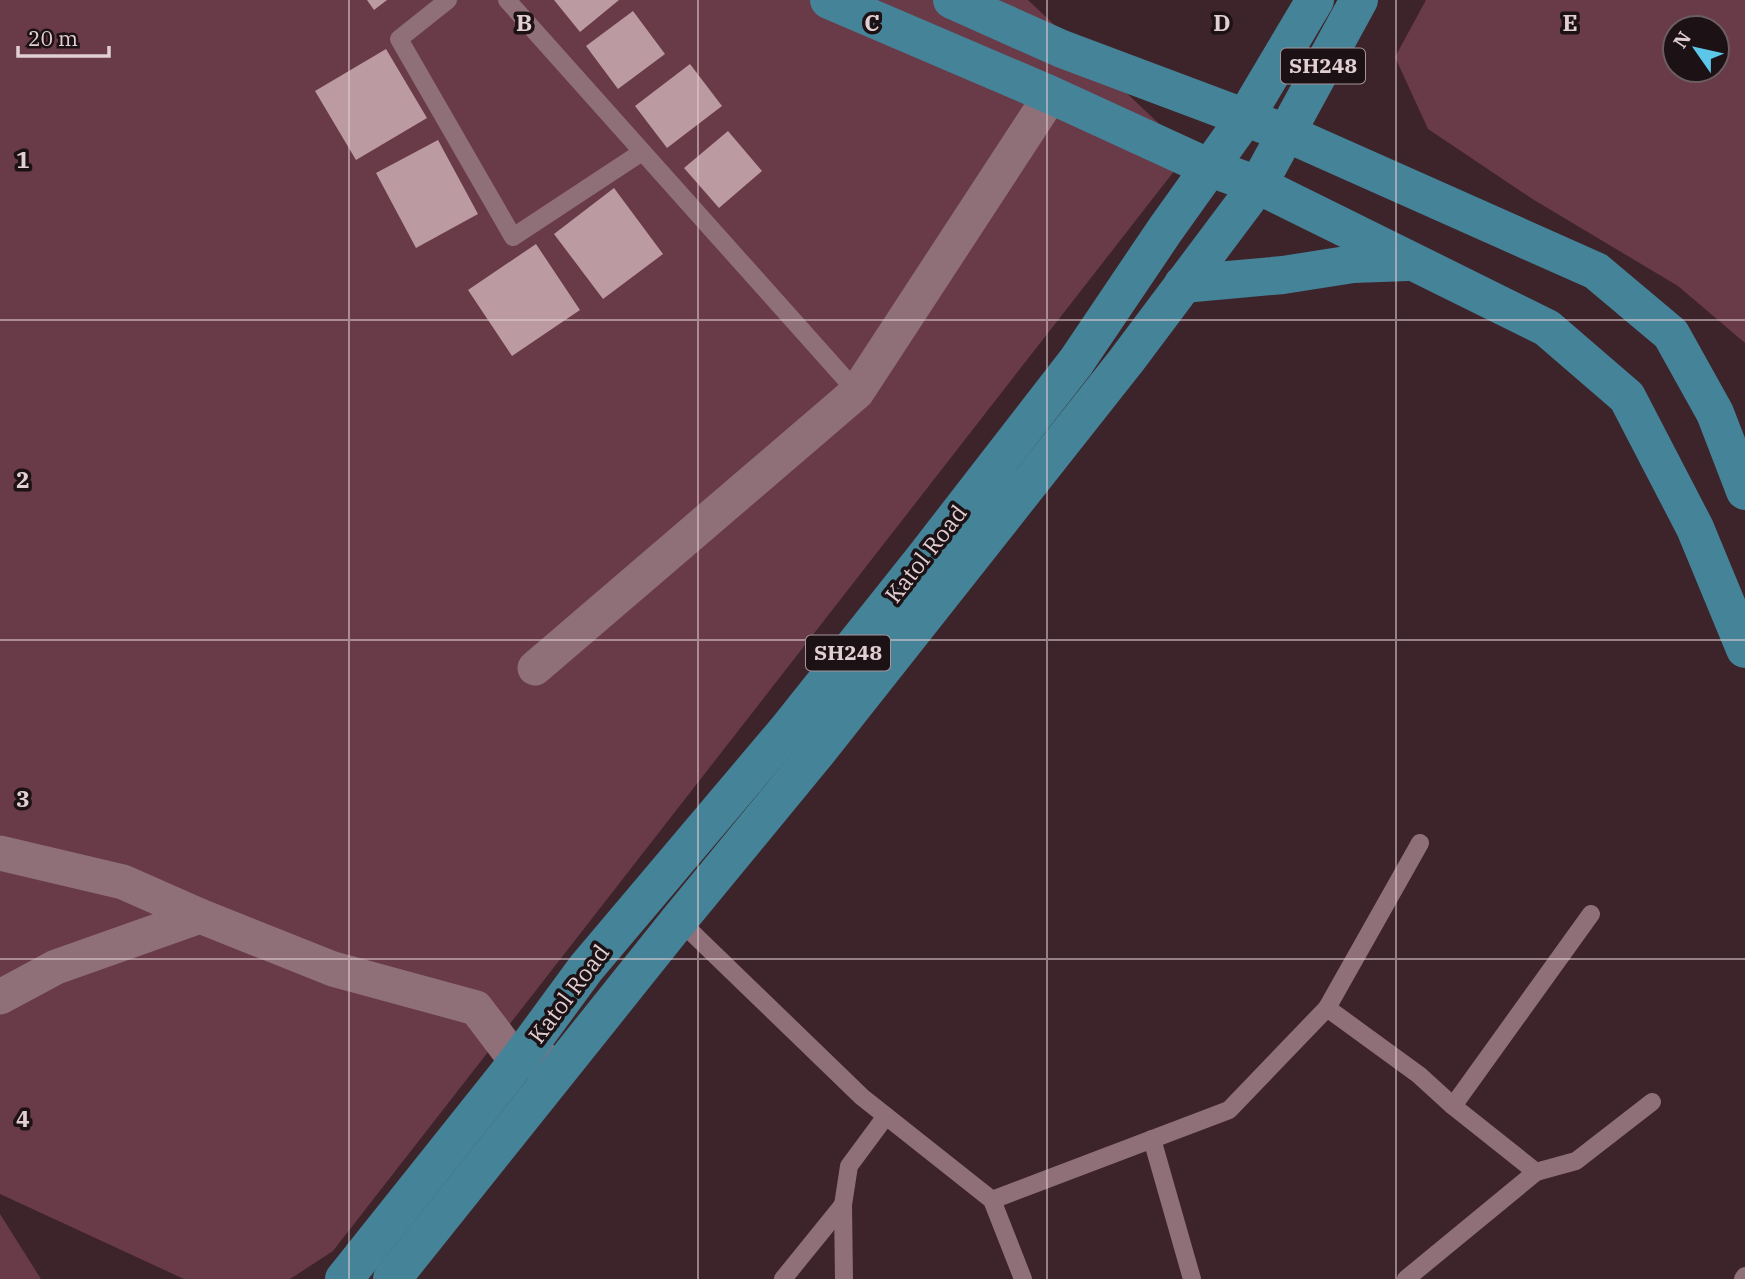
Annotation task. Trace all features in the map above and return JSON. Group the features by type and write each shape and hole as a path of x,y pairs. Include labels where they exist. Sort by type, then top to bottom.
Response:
{"main road":[{"path":"829,0 1051,95 1210,168 1258,186 1548,328 1627,397 1695,528 1745,649"},
{"path":"952,0 1062,49 1286,133 1596,271 1671,334 1715,413 1745,491"},
{"name":"Katol Road","path":"344,1279 517,1062 586,968 787,730 1076,362 1245,118 1315,0"},
{"name":"Katol Road","path":"392,1279 835,729 1126,361 1258,186 1359,0"},
{"path":"1183,284 1283,275 1353,264 1413,262"}],"street":[{"path":"535,668 857,392 1051,95"},
{"path":"0,853 123,882 333,969 476,1007 517,1062 571,1055"},
{"path":"0,997 56,967 200,916"}],"lane":[{"path":"448,0 399,39 513,237 642,152"},
{"path":"507,0 857,392"},
{"path":"992,1200 1229,1110 1327,1007 1420,843"},
{"path":"1453,1106 1591,914"},
{"path":"679,920 853,1088 992,1200 1023,1279"},
{"path":"1327,1007 1419,1074 1453,1106 1536,1172"},
{"path":"1406,1279 1536,1172 1576,1161 1652,1102"},
{"path":"844,1279 843,1205 849,1166 886,1116"},
{"path":"1152,1139 1192,1279"},
{"path":"783,1279 843,1205"}],"shaded area":[{"path":"0,0 1028,0 1189,152 333,1251 290,1279 184,1279 0,1194"},
{"path":"1426,0 1745,0 1745,343 1678,286 1534,200 1428,129 1395,57"},
{"path":"0,1214 41,1279 0,1279"}],"building":[{"path":"367,0 387,0 374,10"},
{"path":"554,0 619,0 580,32"},
{"path":"633,11 665,54 618,89 586,46"},
{"path":"386,49 427,118 356,160 315,91"},
{"path":"690,64 722,106 667,148 635,106"},
{"path":"728,131 762,171 719,208 684,168"},
{"path":"438,140 478,214 416,248 376,173"},
{"path":"614,188 663,254 603,299 554,234"},
{"path":"536,244 580,310 512,356 468,290"}]}
